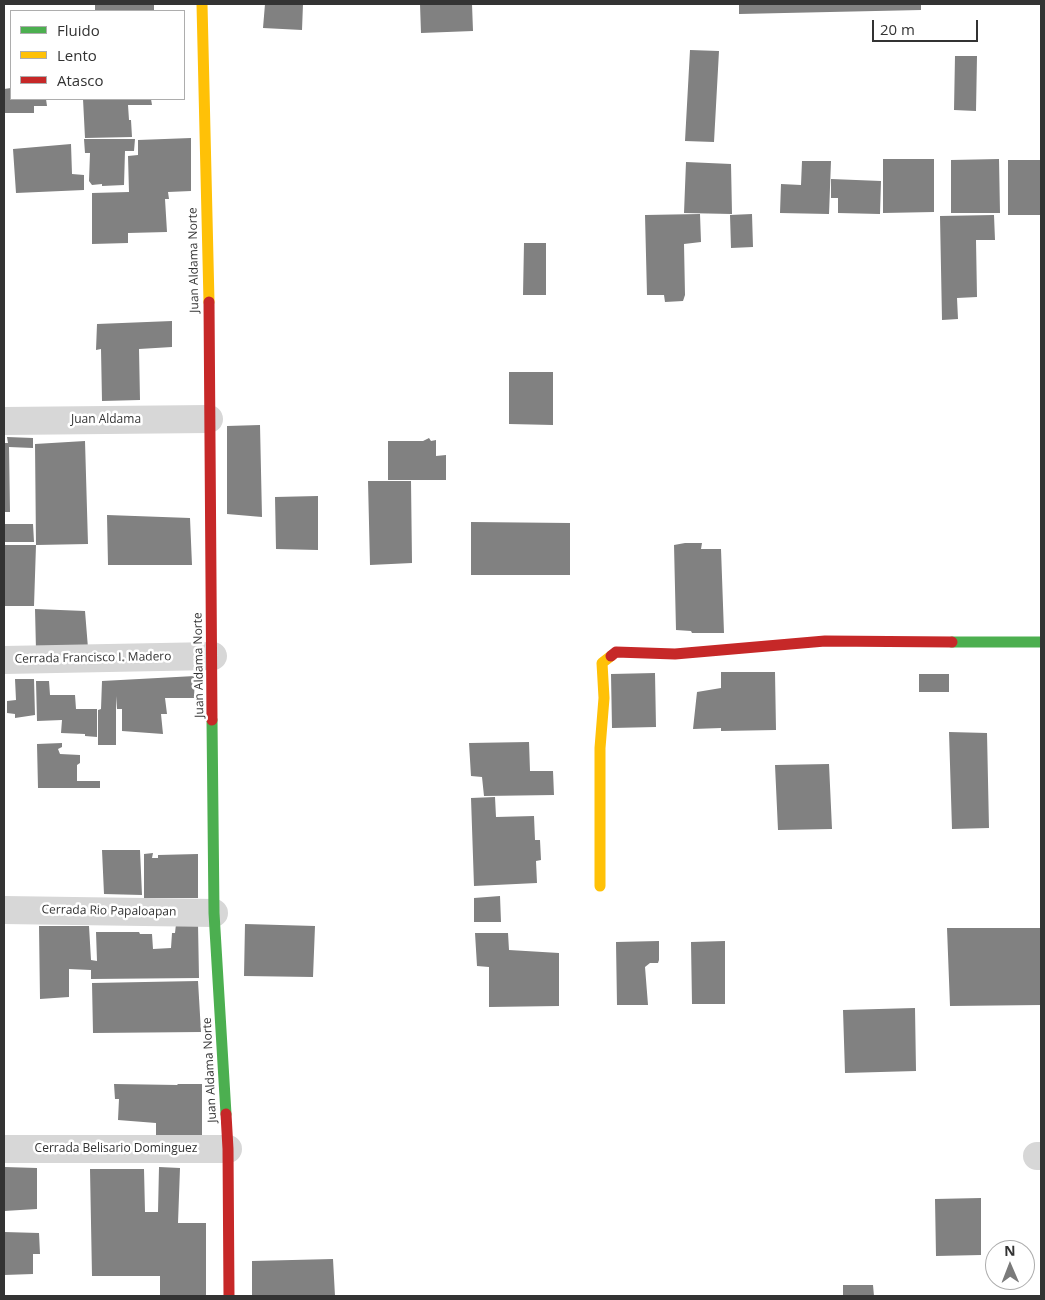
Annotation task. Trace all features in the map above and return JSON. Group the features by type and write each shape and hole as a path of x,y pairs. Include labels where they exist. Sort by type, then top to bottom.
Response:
{"street":[{"name":"Juan Aldama Norte","path":"202,4 210,336 209,419 213,656 214,913 228,1150 229,1296"},
{"name":"Juan Aldama","path":"4,421 209,419"},
{"path":"600,886 600,748 604,698 602,663 616,652 675,654 825,641 1041,642"},
{"name":"Cerrada Francisco I. Madero","path":"4,660 213,656"},
{"name":"Cerrada Rio Papaloapan","path":"4,910 214,913"},
{"name":"Cerrada Belisario Dominguez","path":"4,1149 228,1150"}],"building":[{"path":"95,4 154,4 154,10 95,10"},
{"path":"265,4 303,4 302,30 263,28"},
{"path":"420,4 472,4 473,31 421,33"},
{"path":"739,4 921,4 921,10 739,14"},
{"path":"690,50 719,51 714,142 685,141"},
{"path":"955,56 977,56 976,111 954,110"},
{"path":"10,88 10,100 46,100 47,106 34,106 34,113 4,113 4,89"},
{"path":"83,100 151,100 152,105 128,105 132,137 85,138"},
{"path":"191,138 191,191 168,192 169,199 165,199 167,232 128,233 128,243 92,244 92,193 129,192 128,156 138,155 138,140"},
{"path":"84,139 135,139 134,151 125,151 124,185 92,185 89,181 90,153 85,153"},
{"path":"71,144 72,174 84,175 84,190 16,193 13,149"},
{"path":"883,159 934,159 934,212 883,213"},
{"path":"999,159 1000,213 951,213 951,160"},
{"path":"1008,160 1041,160 1041,215 1008,215"},
{"path":"802,161 831,161 829,214 780,213 781,184 801,185"},
{"path":"686,162 731,164 732,214 684,213"},
{"path":"831,179 881,181 880,214 838,213 838,198 831,198"},
{"path":"700,214 701,242 684,244 685,295 683,301 665,302 664,295 647,295 645,215"},
{"path":"752,214 753,247 731,248 730,215"},
{"path":"994,215 995,240 976,240 977,297 957,298 958,319 942,320 940,216"},
{"path":"524,243 546,243 546,295 523,295"},
{"path":"172,321 172,347 139,349 140,400 102,401 101,349 96,350 97,324"},
{"path":"509,372 553,372 553,425 509,424"},
{"path":"260,425 262,517 227,514 227,426"},
{"path":"7,437 33,438 33,448 9,447 10,512 4,512 4,443 8,443"},
{"path":"429,438 431,441 436,440 436,456 446,455 446,480 388,480 388,441 423,441"},
{"path":"85,441 88,544 36,545 35,444"},
{"path":"368,481 411,481 412,563 370,565"},
{"path":"318,496 318,550 276,549 275,497"},
{"path":"107,515 190,518 192,565 108,565"},
{"path":"471,522 570,523 570,575 471,575"},
{"path":"4,524 33,524 34,542 4,542"},
{"path":"702,543 701,549 721,549 724,633 692,633 691,631 676,630 674,545"},
{"path":"4,545 36,545 34,606 4,606"},
{"path":"35,609 85,611 88,648 36,650"},
{"path":"721,672 775,672 776,730 721,731 721,728 693,729 697,692 721,688"},
{"path":"655,673 656,727 612,728 611,674"},
{"path":"919,674 949,674 949,692 919,692"},
{"path":"195,676 194,698 165,698 167,714 161,714 163,734 122,731 122,709 117,709 116,696 116,745 98,745 98,710 101,709 102,681"},
{"path":"15,679 34,679 35,715 15,718 15,714 7,713 7,701 16,700"},
{"path":"36,681 49,681 50,695 75,695 76,709 97,709 97,737 85,736 85,734 61,733 62,720 37,721"},
{"path":"949,732 987,733 989,828 952,829"},
{"path":"529,742 530,771 553,771 554,795 484,796 482,777 471,776 469,743"},
{"path":"62,743 62,747 58,749 60,754 80,755 80,763 77,765 77,781 100,781 100,788 38,788 37,744"},
{"path":"829,764 832,829 778,830 775,765"},
{"path":"495,797 496,817 534,816 535,840 540,840 541,860 536,861 537,883 474,886 471,798"},
{"path":"102,850 140,850 142,895 104,894"},
{"path":"153,853 152,858 158,858 158,855 198,854 198,898 144,898 144,854"},
{"path":"500,896 501,922 474,922 474,898"},
{"path":"176,924 198,924 199,978 91,979 91,970 69,969 69,997 40,999 39,926 89,926 91,960 97,961 96,932 139,932 140,934 152,934 153,949 171,948 172,933 175,933"},
{"path":"245,924 315,926 313,977 244,976"},
{"path":"947,928 1041,928 1041,1005 950,1006"},
{"path":"475,933 508,933 509,950 559,953 559,1006 489,1007 489,967 477,966"},
{"path":"659,941 658,963 650,963 645,967 648,1005 617,1005 616,942"},
{"path":"725,941 725,1004 692,1004 691,942"},
{"path":"198,981 201,1032 93,1033 92,983"},
{"path":"915,1008 916,1071 845,1073 843,1010"},
{"path":"114,1084 202,1084 202,1139 156,1138 156,1123 118,1120 119,1099 115,1099"},
{"path":"4,1167 37,1168 37,1209 4,1211"},
{"path":"159,1167 180,1168 178,1223 206,1223 206,1296 160,1296 160,1276 92,1276 90,1169 144,1169 145,1212 158,1212"},
{"path":"981,1198 981,1255 936,1256 935,1199"},
{"path":"4,1232 39,1233 40,1254 33,1254 33,1274 4,1275"},
{"path":"333,1259 335,1296 252,1296 252,1261"},
{"path":"843,1285 873,1285 874,1296 843,1296"}],"traffic: fast":[{"path":"952,642 1041,642"},
{"path":"212,720 214,913 226,1114"}],"traffic: slow":[{"path":"202,4 209,302"},
{"path":"600,886 600,748 604,698 602,663 611,656"}],"traffic: jam":[{"path":"209,302 212,720"},
{"path":"611,656 616,652 675,654 825,641 952,642"},
{"path":"226,1114 229,1296"}]}
